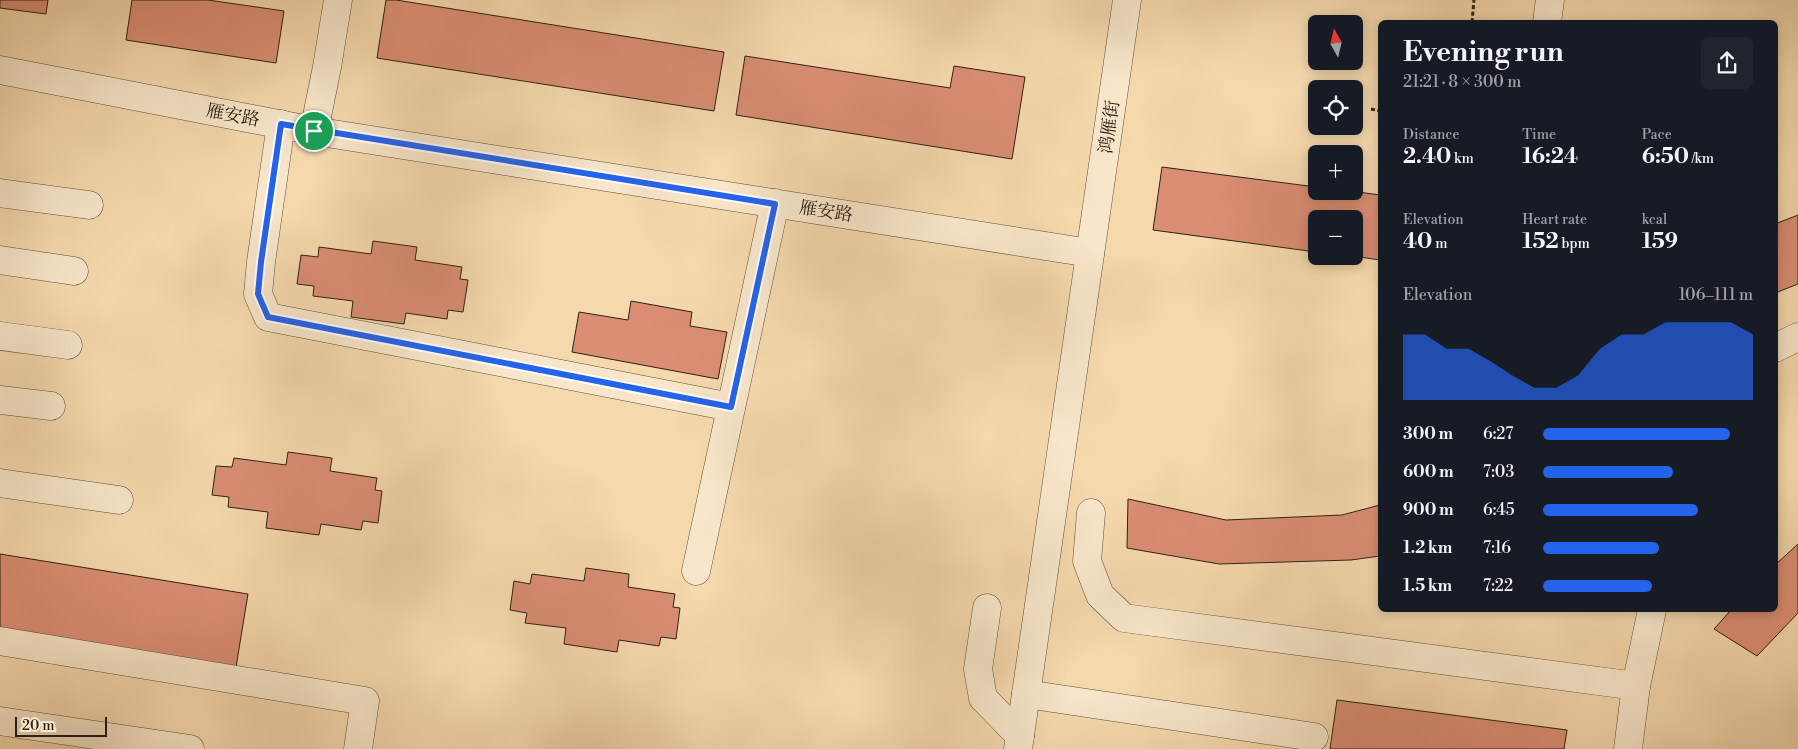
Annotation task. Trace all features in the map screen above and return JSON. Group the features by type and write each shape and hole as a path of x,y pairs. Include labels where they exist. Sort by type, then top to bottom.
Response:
{"street":[{"path":"314,131 338,0"},
{"name":"鸿雁街","path":"1019,742 1127,0"},
{"path":"1547,20 1550,0"},
{"name":"雁安路","path":"0,70 314,131 1090,253"},
{"path":"281,124 258,294 268,317 731,407"},
{"path":"0,192 89,205"},
{"path":"696,571 775,204"},
{"path":"0,260 74,271"},
{"path":"0,336 68,345"},
{"path":"1778,347 1798,337"},
{"path":"0,400 51,406"},
{"path":"0,483 119,500"},
{"path":"1092,513 1087,561 1100,595 1124,618 1636,686"},
{"path":"987,608 978,669 983,698 1019,742"},
{"path":"1628,749 1636,686 1652,612"},
{"path":"0,642 366,702 358,749"},
{"path":"1026,694 1314,737"},
{"path":"0,721 190,749"}],"path":[{"path":"1472,20 1474,0"},
{"path":"1371,109 1378,111"}],"building":[{"path":"0,0 48,0 46,14 0,8"},
{"path":"132,0 208,0 284,11 276,63 126,40"},
{"path":"386,0 396,0 724,52 714,111 377,58"},
{"path":"745,56 950,88 954,66 1025,77 1012,159 736,115"},
{"path":"1162,167 1308,186 1308,200 1363,200 1363,193 1378,195 1378,260 1363,257 1363,210 1308,210 1308,251 1153,230"},
{"path":"1798,215 1798,284 1778,292 1778,223"},
{"path":"373,241 417,247 415,260 462,267 460,279 468,280 463,312 448,310 447,319 406,313 404,324 351,317 353,301 313,296 314,286 297,284 301,255 318,257 319,247 371,254"},
{"path":"631,301 692,312 690,326 727,332 718,379 572,352 579,312 628,320"},
{"path":"288,452 332,458 330,471 377,478 375,490 382,491 378,523 363,521 361,530 321,524 319,535 266,528 268,512 228,507 229,497 212,495 216,466 232,467 234,458 286,465"},
{"path":"1128,499 1226,520 1342,515 1378,506 1378,556 1351,560 1219,564 1127,548"},
{"path":"1798,544 1798,613 1757,656 1714,629 1729,612 1778,612 1778,562"},
{"path":"0,554 248,594 236,667 0,629"},
{"path":"586,568 629,574 628,587 675,594 673,607 680,608 676,639 661,637 659,646 619,640 617,652 564,644 566,628 525,623 527,613 510,610 514,581 530,584 532,574 584,581"},
{"path":"1337,700 1567,730 1564,749 1330,749"}],"route":[{"path":"281,124 314,131 775,204 731,407 268,317 258,294 281,124"}]}
